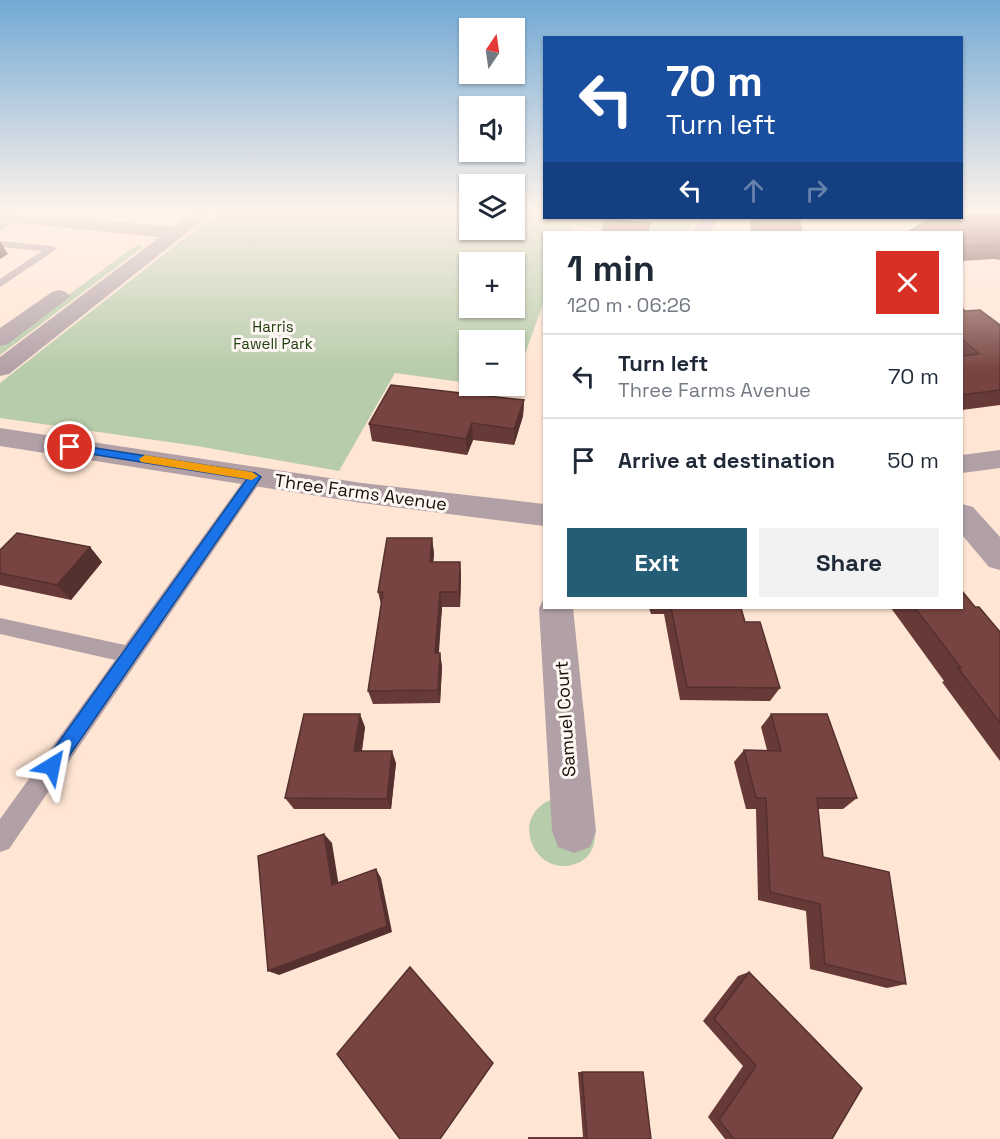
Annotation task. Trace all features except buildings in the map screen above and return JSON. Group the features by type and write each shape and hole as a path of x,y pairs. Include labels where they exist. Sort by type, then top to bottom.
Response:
{"street":[{"path":"0,369 134,265"},
{"path":"0,339 74,285"},
{"name":"Three Farms Avenue","path":"0,436 362,493 543,515"},
{"path":"963,464 1000,459"},
{"path":"963,516 1000,558"},
{"name":"Samuel Court","path":"556,609 574,831"}],"lane":[{"path":"0,284 28,265"},
{"path":"0,840 255,477"},
{"path":"0,626 130,655"}],"green space":[{"path":"109,265 119,265 0,355 0,345"},
{"name":"Harris Fawell Park","path":"150,265 459,265 459,318 525,318 525,265 543,265 543,304 525,354 525,330 459,330 459,382 395,373 339,471 197,446 0,418 0,383"},
{"path":"564,796 591,817 595,837 592,849 585,859 562,866 548,862 537,853 531,841 529,827 534,814 545,803"}],"slow traffic":[{"path":"145,459 252,476"}],"route":[{"path":"52,766 255,477 70,447"}]}
